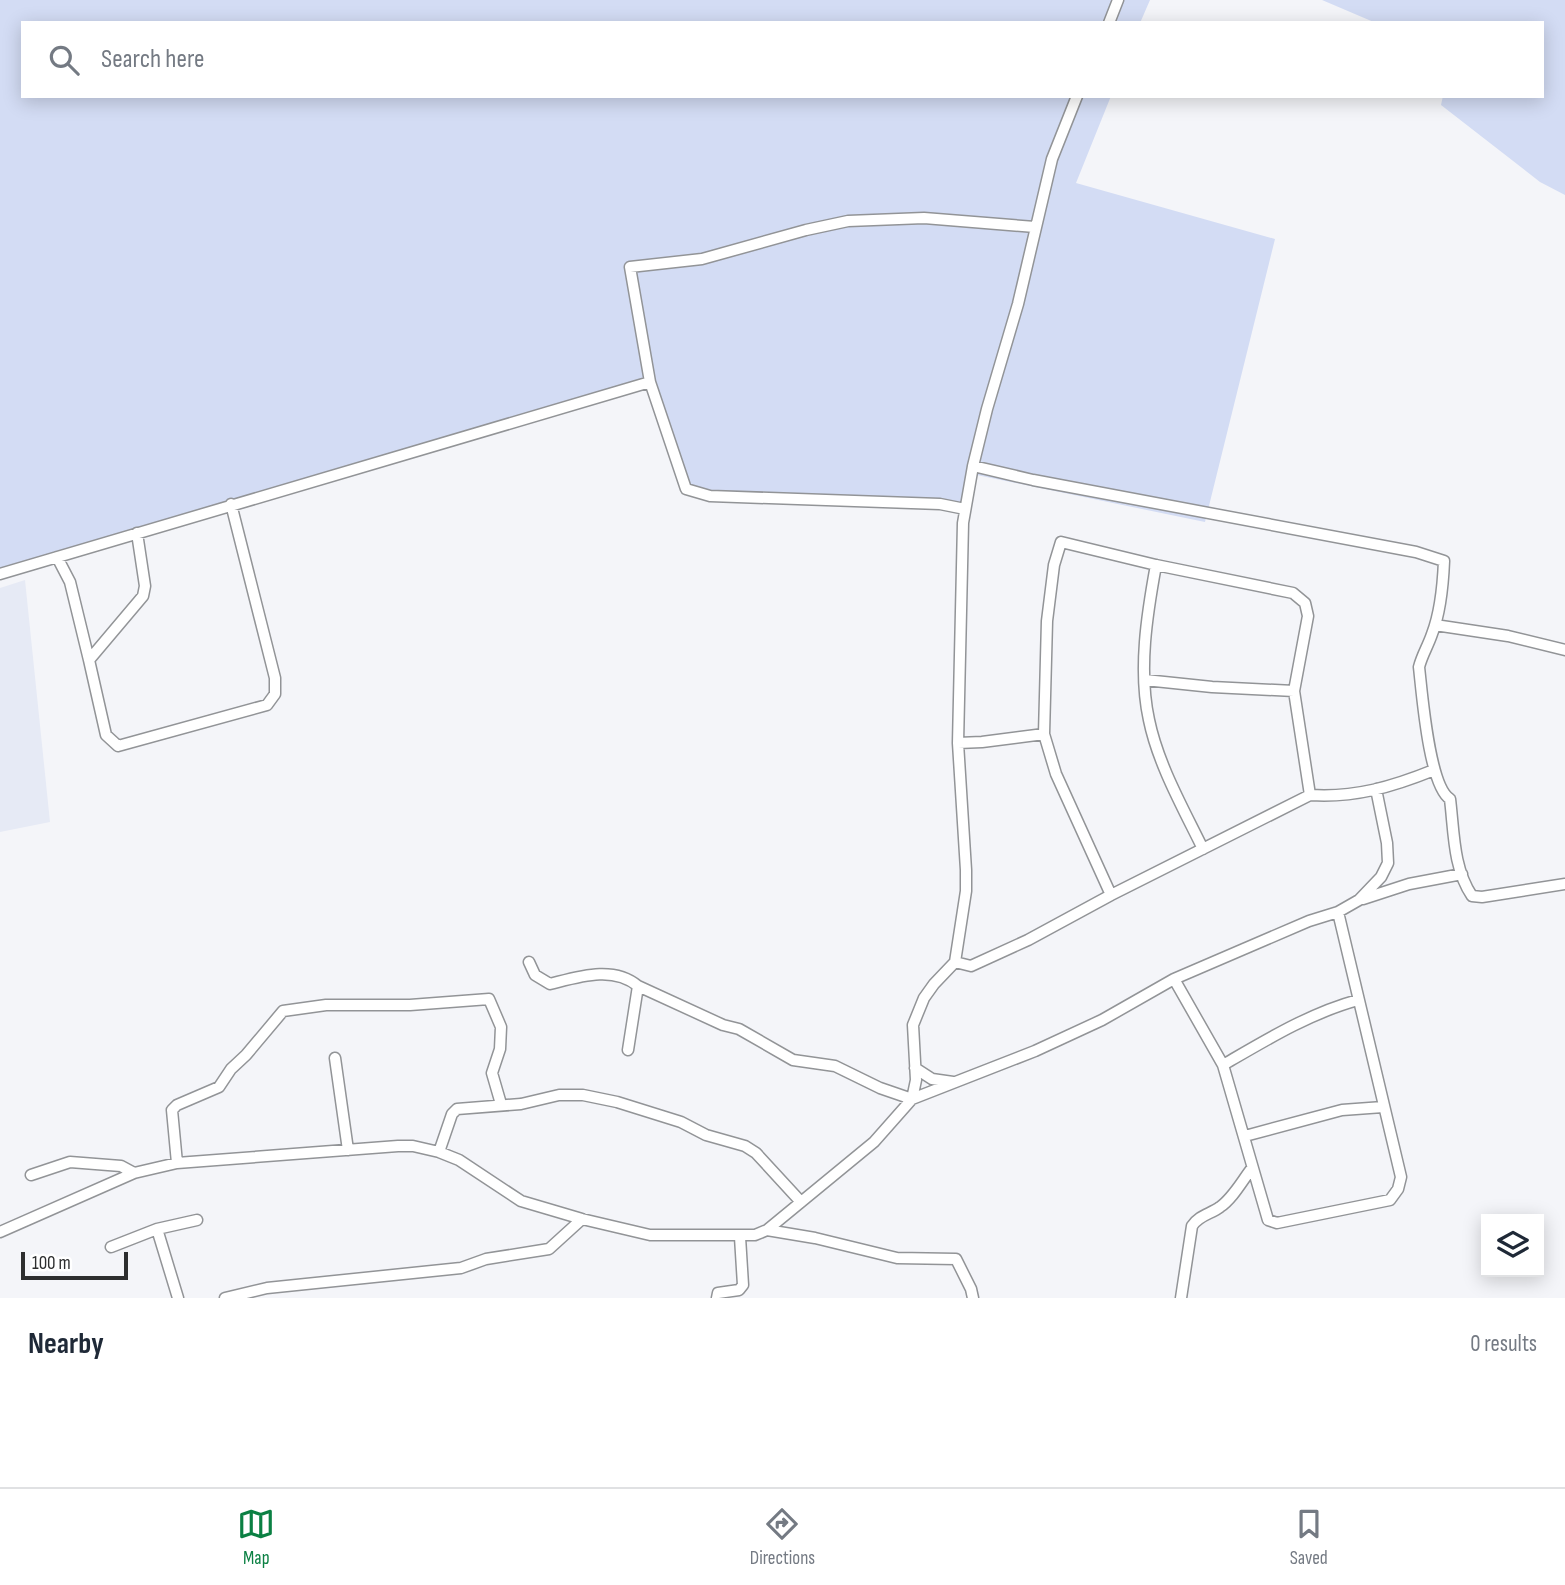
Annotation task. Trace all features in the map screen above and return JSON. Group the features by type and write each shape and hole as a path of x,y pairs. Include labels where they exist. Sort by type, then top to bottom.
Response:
{"street":[{"path":"1109,21 1118,0"},
{"path":"912,1099 915,1068 913,1025 934,984 955,962 966,891 958,743 965,509 987,409 1018,304 1052,159 1076,98"},
{"path":"965,509 940,504 709,496 686,489 650,382 630,267 702,260 806,230 848,221 924,218 1035,227"},
{"path":"0,574 650,382"},
{"path":"973,466 1033,480 1436,557 1444,561 1443,587 1435,625 1419,667 1434,770 1443,795 1450,799 1458,865 1472,896 1482,897 1565,884"},
{"path":"57,557 70,582 106,735 118,746 267,705 275,694 275,678 231,504"},
{"path":"89,660 143,596 145,586 137,533"},
{"path":"1111,895 1056,774 1044,734 1046,621 1054,565 1061,542 1293,593 1305,603 1308,616 1294,691 1310,795"},
{"path":"1156,565 1148,608 1145,680 1149,721 1163,762 1203,849"},
{"path":"1435,625 1508,636 1565,650"},
{"path":"1145,680 1294,691"},
{"path":"958,743 1044,734"},
{"path":"955,962 971,966 1028,940 1310,795 1344,796 1401,783 1434,770"},
{"path":"1359,900 1381,877 1388,863 1387,843 1376,789"},
{"path":"0,1232 134,1173 177,1163 413,1146 439,1153 466,1165 520,1201 582,1219 650,1235 755,1235 767,1230 874,1142 912,1099 1071,1035 1174,979 1309,920 1338,912 1359,900 1409,884 1462,874"},
{"path":"1174,979 1223,1065 1268,1220 1271,1223 1324,1215 1390,1200 1398,1189 1401,1177 1338,912"},
{"path":"529,961 534,975 550,984 598,974 618,975 723,1025 739,1029 793,1060 835,1066 880,1088 912,1099"},
{"path":"628,1050 638,986"},
{"path":"177,1163 172,1110 177,1105 219,1087 277,1016 289,1009 489,999 501,1027 500,1049 492,1073 501,1104"},
{"path":"1223,1065 1321,1012 1358,1000"},
{"path":"335,1058 348,1150"},
{"path":"915,1068 932,1079 957,1083"},
{"path":"439,1153 452,1114 457,1109 521,1104 559,1094 583,1095 617,1102 681,1122 706,1135 752,1150 801,1202"},
{"path":"1245,1136 1342,1110 1383,1107"},
{"path":"30,1175 70,1162 121,1166 134,1173"},
{"path":"1181,1298 1192,1226 1195,1221 1220,1208 1252,1168"},
{"path":"225,1298 279,1286 461,1268 486,1259 546,1250 582,1219"},
{"path":"111,1247 157,1229 197,1220"},
{"path":"157,1229 178,1298"},
{"path":"767,1230 816,1238 875,1255 956,1259 973,1298"},
{"path":"717,1298 718,1293 739,1290 743,1285 740,1237"}],"shaded area":[{"path":"0,0 1150,0 1141,21 21,21 21,98 1110,98 1076,183 1275,239 1205,522 972,474 965,509 692,493 650,382 0,574"},
{"path":"1322,0 1565,0 1565,195 1540,182 1441,105 1443,98 1544,98 1544,21 1371,21"},
{"path":"25,580 50,822 0,832 0,588"}]}
